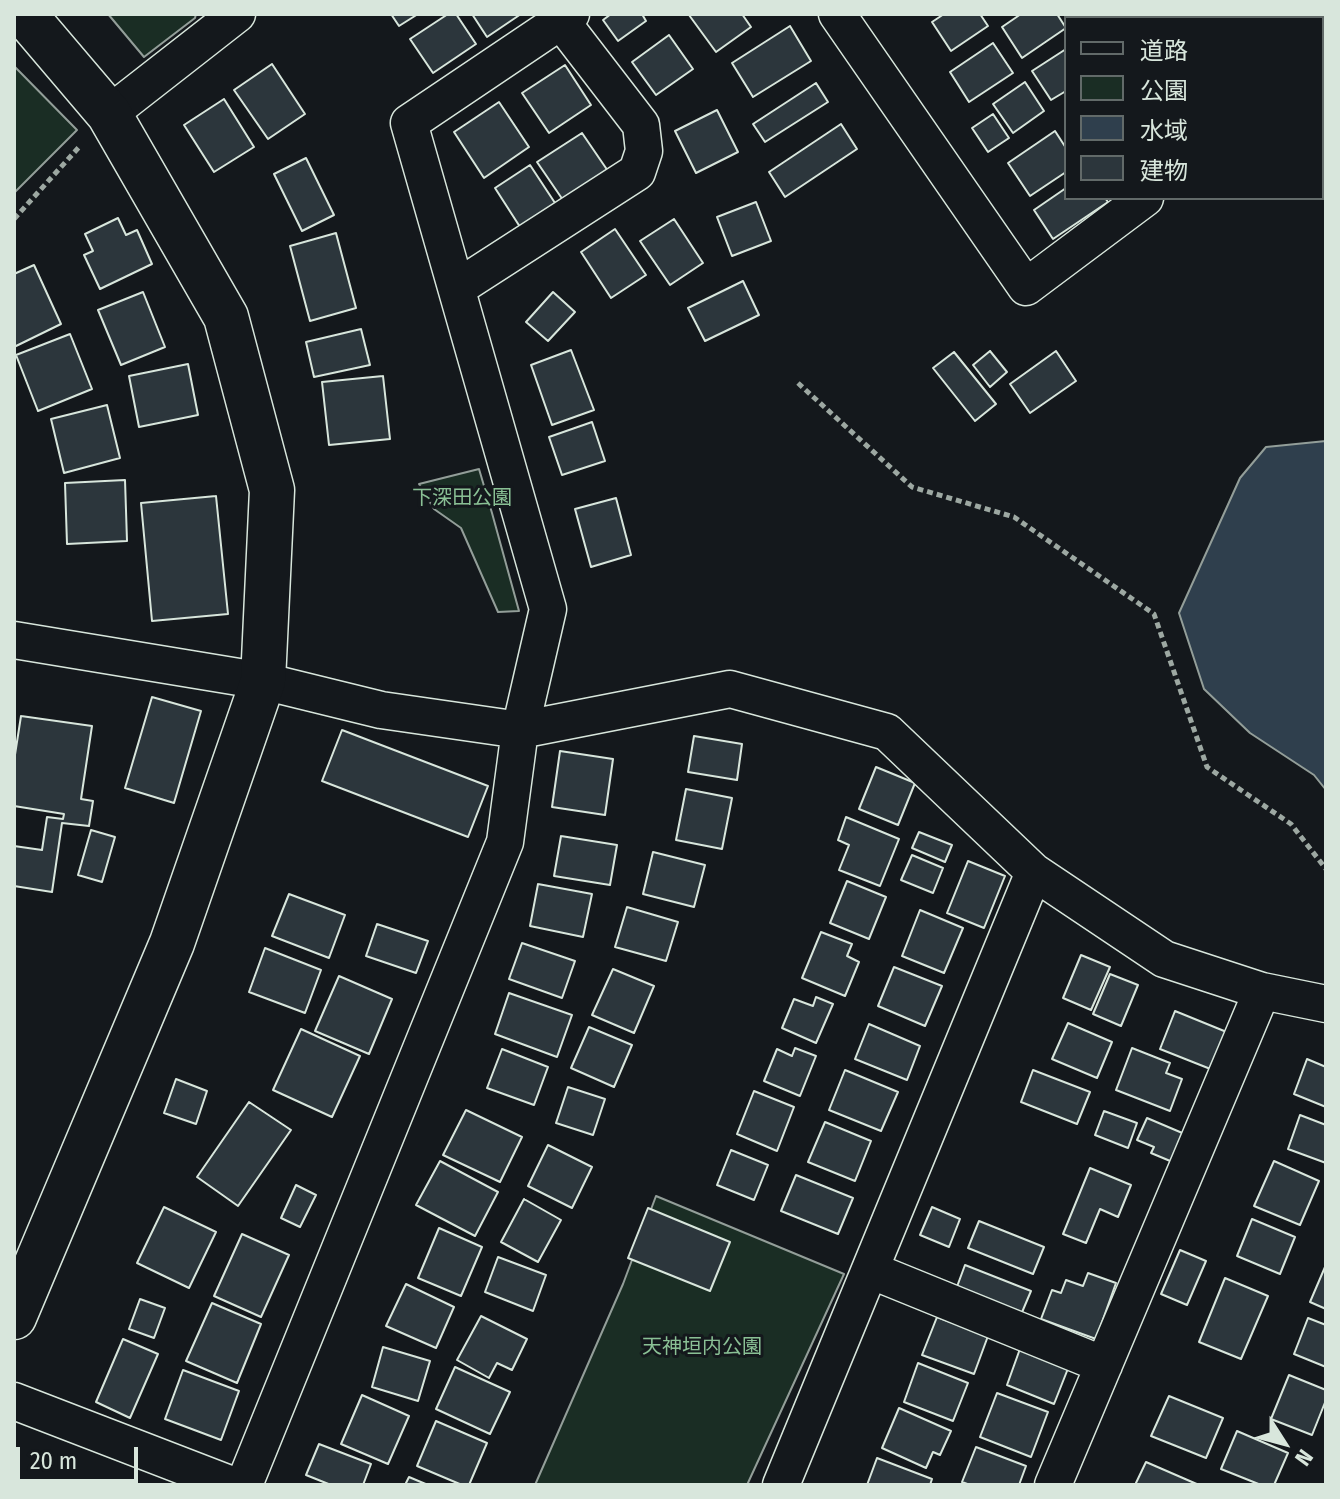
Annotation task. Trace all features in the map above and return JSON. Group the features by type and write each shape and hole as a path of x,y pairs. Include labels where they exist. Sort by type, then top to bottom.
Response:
{"street":[{"path":"14,1317 172,943 263,681 272,490 226,317 109,114 24,14"},
{"path":"109,114 237,14"},
{"path":"837,14 1026,287 1142,200"},
{"path":"244,1485 505,842 520,730 548,609 409,123 566,17 641,125 644,151 637,172 457,288"},
{"path":"14,640 263,681 381,710 520,730 730,689 887,732 1034,872 1164,959 1262,991 1326,1004"},
{"path":"781,1485 1034,872"},
{"path":"1053,1485 1262,991"},
{"path":"870,1270 1104,1365"},
{"path":"14,1401 232,1485"}],"path":[{"path":"14,219 109,114"},
{"path":"798,383 912,487 1014,517 1154,614 1207,767 1291,824 1326,869"}],"green space":[{"path":"108,14 196,14 195,18 144,57"},
{"path":"14,66 77,130 14,193"},
{"name":"下深田公園","path":"479,469 519,611 498,612 461,528 434,509 419,484"},
{"name":"天神垣内公園","path":"656,1196 844,1274 747,1485 535,1485 623,1284"}],"water":[{"path":"1326,441 1326,790 1314,775 1250,733 1204,689 1179,613 1240,478 1266,447"}],"building":[{"path":"391,14 418,14 399,26"},
{"path":"448,14 456,14 476,44 433,73 410,39"},
{"path":"472,14 521,14 487,37"},
{"path":"611,14 642,14 646,21 618,41 603,20"},
{"path":"742,14 751,27 716,52 689,15"},
{"path":"944,14 980,14 988,26 951,51 932,22"},
{"path":"1021,14 1057,14 1064,29 1022,58 1002,27"},
{"path":"1263,14 1264,16 1221,16"},
{"path":"1326,14 1324,40 1324,16 1318,16"},
{"path":"790,26 811,61 753,97 732,63"},
{"path":"669,35 693,69 656,95 632,62"},
{"path":"993,43 1013,73 969,102 950,72"},
{"path":"1064,50 1064,92 1051,100 1032,71"},
{"path":"272,64 305,114 268,139 234,90"},
{"path":"565,65 591,105 549,133 522,93"},
{"path":"1025,82 1044,111 1013,133 993,104"},
{"path":"816,83 828,102 765,142 753,124"},
{"path":"224,99 254,147 214,172 184,125"},
{"path":"499,102 529,147 484,178 454,132"},
{"path":"717,110 738,152 696,173 675,131"},
{"path":"993,114 1009,138 988,152 972,128"},
{"path":"841,124 857,149 785,197 769,172"},
{"path":"1055,131 1064,145 1064,173 1030,196 1008,163"},
{"path":"582,133 610,174 565,203 537,162"},
{"path":"306,158 334,215 302,231 274,174"},
{"path":"530,165 557,206 522,230 495,188"},
{"path":"1064,189 1064,200 1108,202 1053,239 1034,210"},
{"path":"756,202 771,241 732,256 717,217"},
{"path":"118,218 126,235 137,230 152,264 100,289 84,255 93,251 85,234"},
{"path":"674,219 703,263 670,285 640,241"},
{"path":"615,229 646,275 611,298 581,252"},
{"path":"336,233 356,308 310,321 290,246"},
{"path":"34,265 61,324 14,347 14,274"},
{"path":"743,281 759,315 705,341 688,308"},
{"path":"143,292 165,347 121,365 98,310"},
{"path":"553,292 575,312 548,341 526,322"},
{"path":"361,329 370,365 314,377 306,342"},
{"path":"70,334 92,389 38,411 16,355"},
{"path":"571,350 594,410 552,425 531,365"},
{"path":"990,351 1007,372 990,387 973,365"},
{"path":"1056,351 1076,381 1030,413 1010,384"},
{"path":"954,352 996,404 975,421 933,368"},
{"path":"188,364 198,415 139,427 129,376"},
{"path":"383,376 390,439 329,445 322,382"},
{"path":"107,405 120,458 64,473 51,419"},
{"path":"592,422 605,461 562,475 549,437"},
{"path":"125,480 127,541 67,544 65,483"},
{"path":"216,496 228,614 152,621 141,503"},
{"path":"616,498 631,555 591,567 575,509"},
{"path":"152,697 201,711 174,803 125,788"},
{"path":"21,716 92,726 81,799 93,801 89,826 62,823 52,892 14,886 14,846 42,850 47,817 63,819 64,814 14,806 14,761"},
{"path":"342,730 488,786 468,837 322,781"},
{"path":"694,736 742,744 737,780 688,772"},
{"path":"560,751 613,759 605,815 552,807"},
{"path":"876,767 915,783 898,825 859,809"},
{"path":"686,789 732,798 722,849 676,840"},
{"path":"846,817 899,839 880,886 839,870 849,845 838,840"},
{"path":"91,830 115,837 102,882 78,875"},
{"path":"919,832 952,845 945,862 912,848"},
{"path":"561,836 617,845 610,885 554,876"},
{"path":"653,852 705,865 694,907 643,894"},
{"path":"912,855 943,868 933,893 901,880"},
{"path":"968,861 1005,876 984,928 947,913"},
{"path":"847,881 886,897 869,939 830,923"},
{"path":"538,884 592,894 583,937 530,926"},
{"path":"289,894 345,915 329,958 272,936"},
{"path":"627,907 678,922 666,961 615,947"},
{"path":"920,910 963,928 944,973 902,956"},
{"path":"377,924 428,941 416,973 366,956"},
{"path":"821,932 852,944 847,956 859,962 845,996 802,978"},
{"path":"522,943 575,961 562,998 509,979"},
{"path":"265,948 321,970 305,1013 249,992"},
{"path":"1081,955 1110,967 1091,1010 1063,998"},
{"path":"894,967 942,986 925,1026 878,1006"},
{"path":"613,969 654,986 634,1033 592,1015"},
{"path":"1110,974 1138,985 1121,1026 1093,1014"},
{"path":"339,976 392,999 369,1054 315,1031"},
{"path":"509,993 572,1015 557,1057 495,1034"},
{"path":"816,997 833,1004 816,1043 782,1028 794,999 813,1006"},
{"path":"1175,1011 1234,1035 1218,1072 1160,1049"},
{"path":"1068,1023 1112,1042 1097,1078 1052,1059"},
{"path":"869,1024 920,1046 907,1080 855,1059"},
{"path":"589,1027 632,1045 614,1087 571,1068"},
{"path":"301,1029 360,1056 332,1117 273,1090"},
{"path":"795,1048 816,1056 800,1096 764,1081 777,1049 792,1056"},
{"path":"1132,1048 1170,1063 1166,1073 1182,1079 1170,1111 1116,1090"},
{"path":"502,1049 548,1067 534,1105 487,1088"},
{"path":"1307,1059 1326,1067 1326,1107 1294,1094"},
{"path":"845,1070 898,1092 881,1131 829,1110"},
{"path":"1033,1070 1090,1092 1077,1124 1021,1102"},
{"path":"176,1079 207,1091 196,1124 164,1113"},
{"path":"568,1087 605,1099 593,1135 556,1123"},
{"path":"754,1091 794,1107 777,1151 737,1134"},
{"path":"249,1102 291,1130 238,1206 197,1177"},
{"path":"466,1110 522,1137 500,1182 443,1155"},
{"path":"1104,1111 1137,1123 1128,1148 1095,1135"},
{"path":"1300,1115 1326,1125 1326,1163 1288,1149"},
{"path":"1147,1118 1187,1135 1175,1163 1151,1153 1154,1147 1137,1140"},
{"path":"825,1122 871,1141 855,1181 808,1162"},
{"path":"548,1145 592,1167 572,1208 528,1186"},
{"path":"731,1150 768,1165 754,1200 717,1185"},
{"path":"440,1161 498,1192 475,1236 416,1205"},
{"path":"1274,1161 1319,1181 1300,1225 1254,1206"},
{"path":"1090,1168 1131,1185 1118,1217 1100,1209 1086,1243 1063,1234"},
{"path":"796,1175 853,1198 838,1234 781,1211"},
{"path":"296,1185 316,1195 300,1227 281,1218"},
{"path":"524,1199 561,1220 538,1262 501,1242"},
{"path":"164,1207 216,1232 189,1288 137,1263"},
{"path":"932,1207 960,1219 949,1247 920,1235"},
{"path":"648,1208 730,1242 710,1291 628,1258"},
{"path":"1252,1219 1295,1237 1280,1274 1237,1256"},
{"path":"979,1221 1044,1247 1033,1274 968,1248"},
{"path":"439,1228 482,1247 461,1296 418,1278"},
{"path":"242,1234 289,1255 261,1317 214,1296"},
{"path":"1180,1250 1206,1261 1187,1305 1161,1294"},
{"path":"498,1257 546,1275 533,1311 485,1292"},
{"path":"965,1265 1031,1291 1020,1317 955,1292"},
{"path":"1326,1267 1326,1309 1310,1302"},
{"path":"1088,1273 1116,1283 1096,1339 1041,1319 1052,1290 1061,1293 1066,1280 1083,1286"},
{"path":"1225,1278 1268,1296 1241,1359 1199,1342"},
{"path":"406,1284 454,1307 436,1348 386,1326"},
{"path":"140,1299 165,1308 154,1338 129,1329"},
{"path":"212,1303 261,1324 237,1383 186,1361"},
{"path":"481,1316 527,1339 512,1370 497,1363 489,1378 457,1360"},
{"path":"937,1317 988,1336 974,1374 922,1355"},
{"path":"1308,1318 1326,1325 1326,1367 1294,1354"},
{"path":"123,1339 158,1354 130,1418 96,1402"},
{"path":"1021,1346 1069,1366 1054,1404 1007,1385"},
{"path":"383,1347 430,1361 418,1401 372,1387"},
{"path":"918,1363 968,1383 953,1421 904,1402"},
{"path":"455,1367 510,1392 490,1434 436,1409"},
{"path":"183,1370 239,1391 221,1440 165,1419"},
{"path":"1289,1375 1326,1390 1326,1400 1312,1435 1271,1419"},
{"path":"997,1393 1048,1412 1031,1457 980,1437"},
{"path":"362,1395 409,1416 388,1464 341,1444"},
{"path":"1169,1396 1223,1418 1206,1458 1151,1436"},
{"path":"899,1408 951,1431 940,1455 933,1452 926,1468 882,1448"},
{"path":"436,1421 487,1443 469,1485 462,1485 417,1466"},
{"path":"1237,1431 1288,1453 1274,1485 1261,1485 1221,1469"},
{"path":"319,1444 371,1464 363,1485 331,1485 306,1475"},
{"path":"976,1447 1026,1466 1019,1485 970,1485 962,1482"},
{"path":"877,1458 932,1479 930,1485 867,1485"},
{"path":"1146,1462 1199,1485 1135,1485"},
{"path":"409,1477 428,1485 405,1485"}]}
